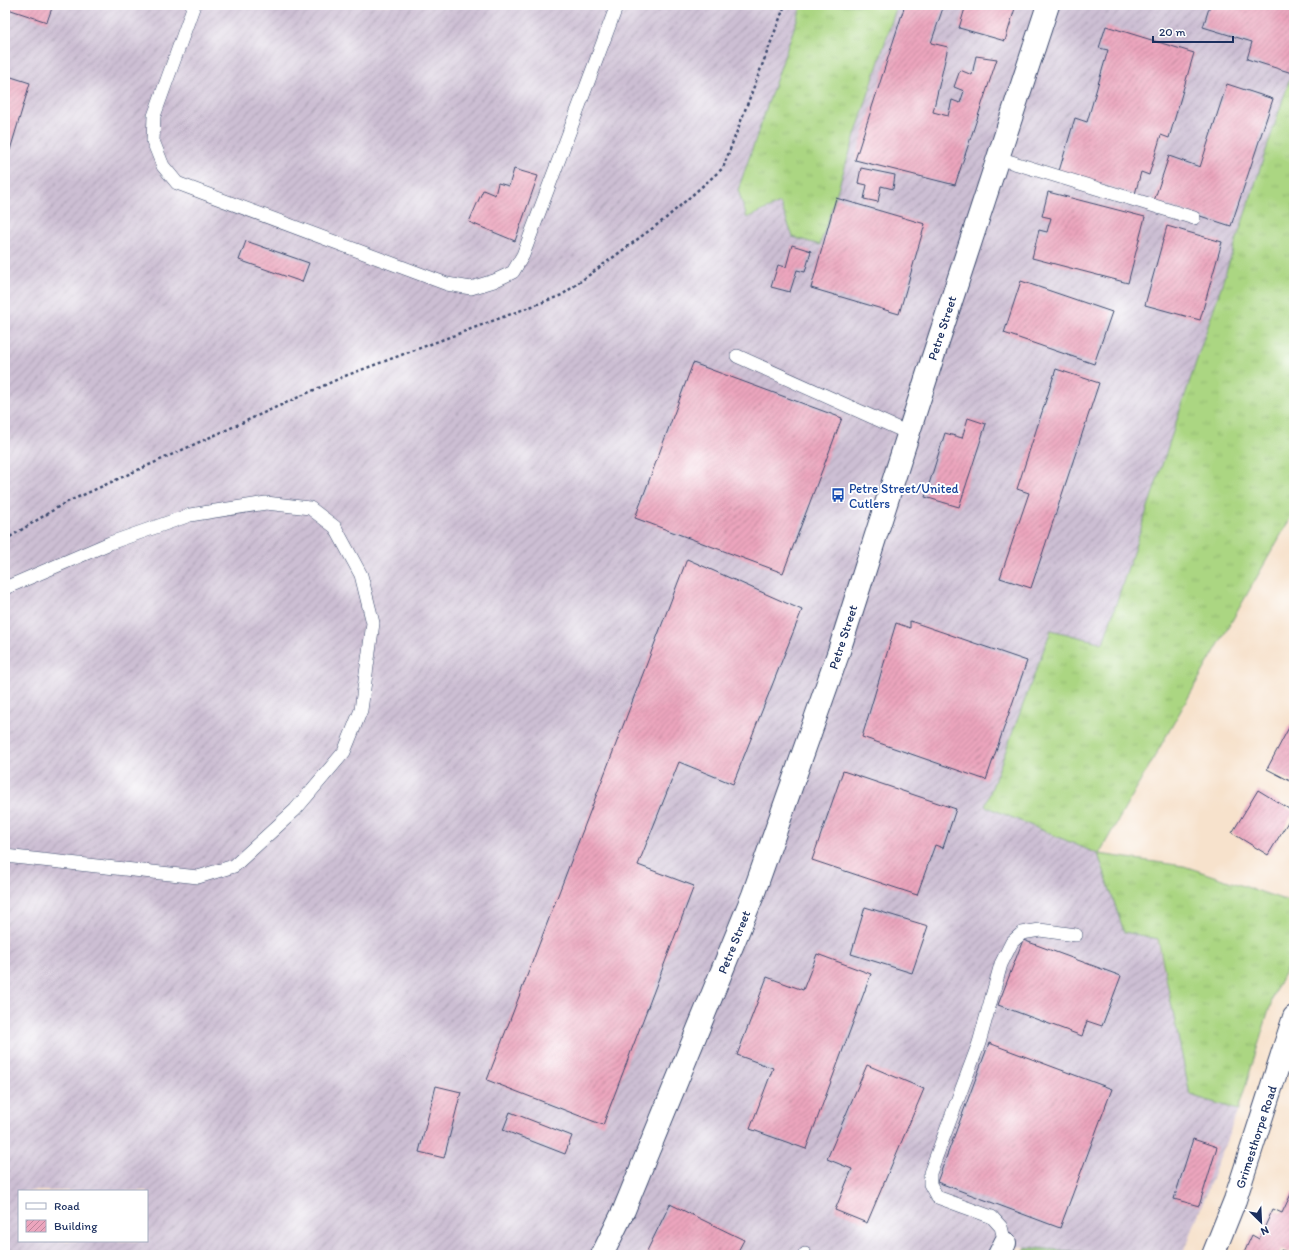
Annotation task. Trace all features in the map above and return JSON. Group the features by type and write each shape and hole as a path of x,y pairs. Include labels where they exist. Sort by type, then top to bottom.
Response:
{"street":[{"name":"Petre Street","path":"602,1255 624,1210 753,895 838,654 908,433 1048,5"},
{"name":"Grimesthorpe Road","path":"1213,1255 1235,1200 1294,1017"}],"lane":[{"path":"194,5 154,116 153,141 163,166 176,182 447,284 471,288 494,281 512,272 523,254 617,5"},
{"path":"998,158 1194,218"},
{"path":"737,356 908,433"},
{"path":"5,588 110,543 190,515 266,503 310,508 335,526 361,575 373,623 361,710 344,752 295,810 234,866 198,877 5,856"},
{"path":"1002,1249 1001,1227 992,1218 937,1196 930,1184 930,1173 979,1043 1000,964 1012,942 1022,933 1040,930 1076,935"}],"path":[{"path":"5,540 62,504 345,376 562,295 665,218 723,168 785,5"}],"shaded area":[{"path":"5,5 1294,5 1294,66 1103,643 1051,630 986,806 1098,854 1124,931 1157,939 1190,1095 1238,1110 1183,1255 1115,1255 1001,1245 995,1255 5,1255"}],"green space":[{"path":"802,5 897,5 820,245 793,237 780,203 747,218 738,190"},
{"path":"1294,66 1294,512 1099,854 1184,866 1294,903 1294,954 1275,991 1238,1110 1190,1095 1158,939 1124,932 1098,854 985,806 1051,630 1103,643"},
{"path":"1026,1247 1115,1255 1023,1255"}],"building":[{"path":"5,5 53,5 47,22 5,8"},
{"path":"905,5 944,5 931,43 948,47 933,112 948,116 952,100 960,103 964,91 954,87 960,70 972,75 976,56 997,59 955,185 855,160"},
{"path":"966,5 1016,5 1005,41 959,28"},
{"path":"1210,5 1294,5 1294,68 1292,73 1247,59 1252,42 1203,27"},
{"path":"1106,26 1194,53 1169,138 1161,135 1149,175 1141,172 1135,194 1059,171 1075,118 1087,122 1108,50 1099,48"},
{"path":"5,75 30,83 10,150 5,148"},
{"path":"1227,84 1273,99 1231,226 1154,201 1169,156 1200,167"},
{"path":"861,168 895,175 893,189 881,186 878,202 864,199 867,185 858,183"},
{"path":"514,169 538,176 515,241 469,222 483,190 495,195 498,183 509,186"},
{"path":"1048,192 1145,217 1128,283 1032,258 1039,230 1047,232 1051,218 1042,216"},
{"path":"836,198 925,224 899,314 811,288"},
{"path":"1167,226 1222,242 1200,320 1145,305"},
{"path":"246,241 309,263 302,282 239,260"},
{"path":"792,245 811,251 805,272 797,270 790,292 771,287 778,265 786,267"},
{"path":"1021,281 1112,312 1094,364 1004,333"},
{"path":"693,363 842,418 783,573 635,518"},
{"path":"1056,369 1099,383 1031,588 1000,578 1029,493 1017,489"},
{"path":"968,418 986,424 959,507 925,497 945,433 962,438"},
{"path":"687,559 802,610 733,784 679,762 638,865 694,886 603,1125 487,1080"},
{"path":"910,621 1027,661 986,780 862,737 896,623 910,628"},
{"path":"1294,718 1294,783 1267,769"},
{"path":"843,771 956,809 943,848 935,845 917,895 812,860"},
{"path":"1258,790 1294,812 1268,855 1232,833"},
{"path":"865,907 928,926 912,973 851,954"},
{"path":"1023,940 1121,976 1102,1026 1087,1021 1082,1036 998,1005"},
{"path":"817,954 871,974 806,1149 750,1129 773,1068 737,1055 767,977 803,990"},
{"path":"989,1043 1112,1089 1060,1228 937,1182"},
{"path":"867,1065 924,1089 867,1223 835,1210 852,1169 827,1159"},
{"path":"436,1086 461,1092 444,1158 419,1152"},
{"path":"510,1112 572,1136 565,1154 503,1130"},
{"path":"1193,1139 1217,1147 1199,1206 1174,1199"},
{"path":"1292,1192 1294,1193 1294,1245 1290,1253 1281,1250 1279,1255 1243,1255 1252,1235 1259,1239 1273,1209 1282,1213"},
{"path":"670,1204 744,1240 736,1255 645,1255"}],"place":[{"name":"Petre Street/United Cutlers","path":"838,495"}]}
